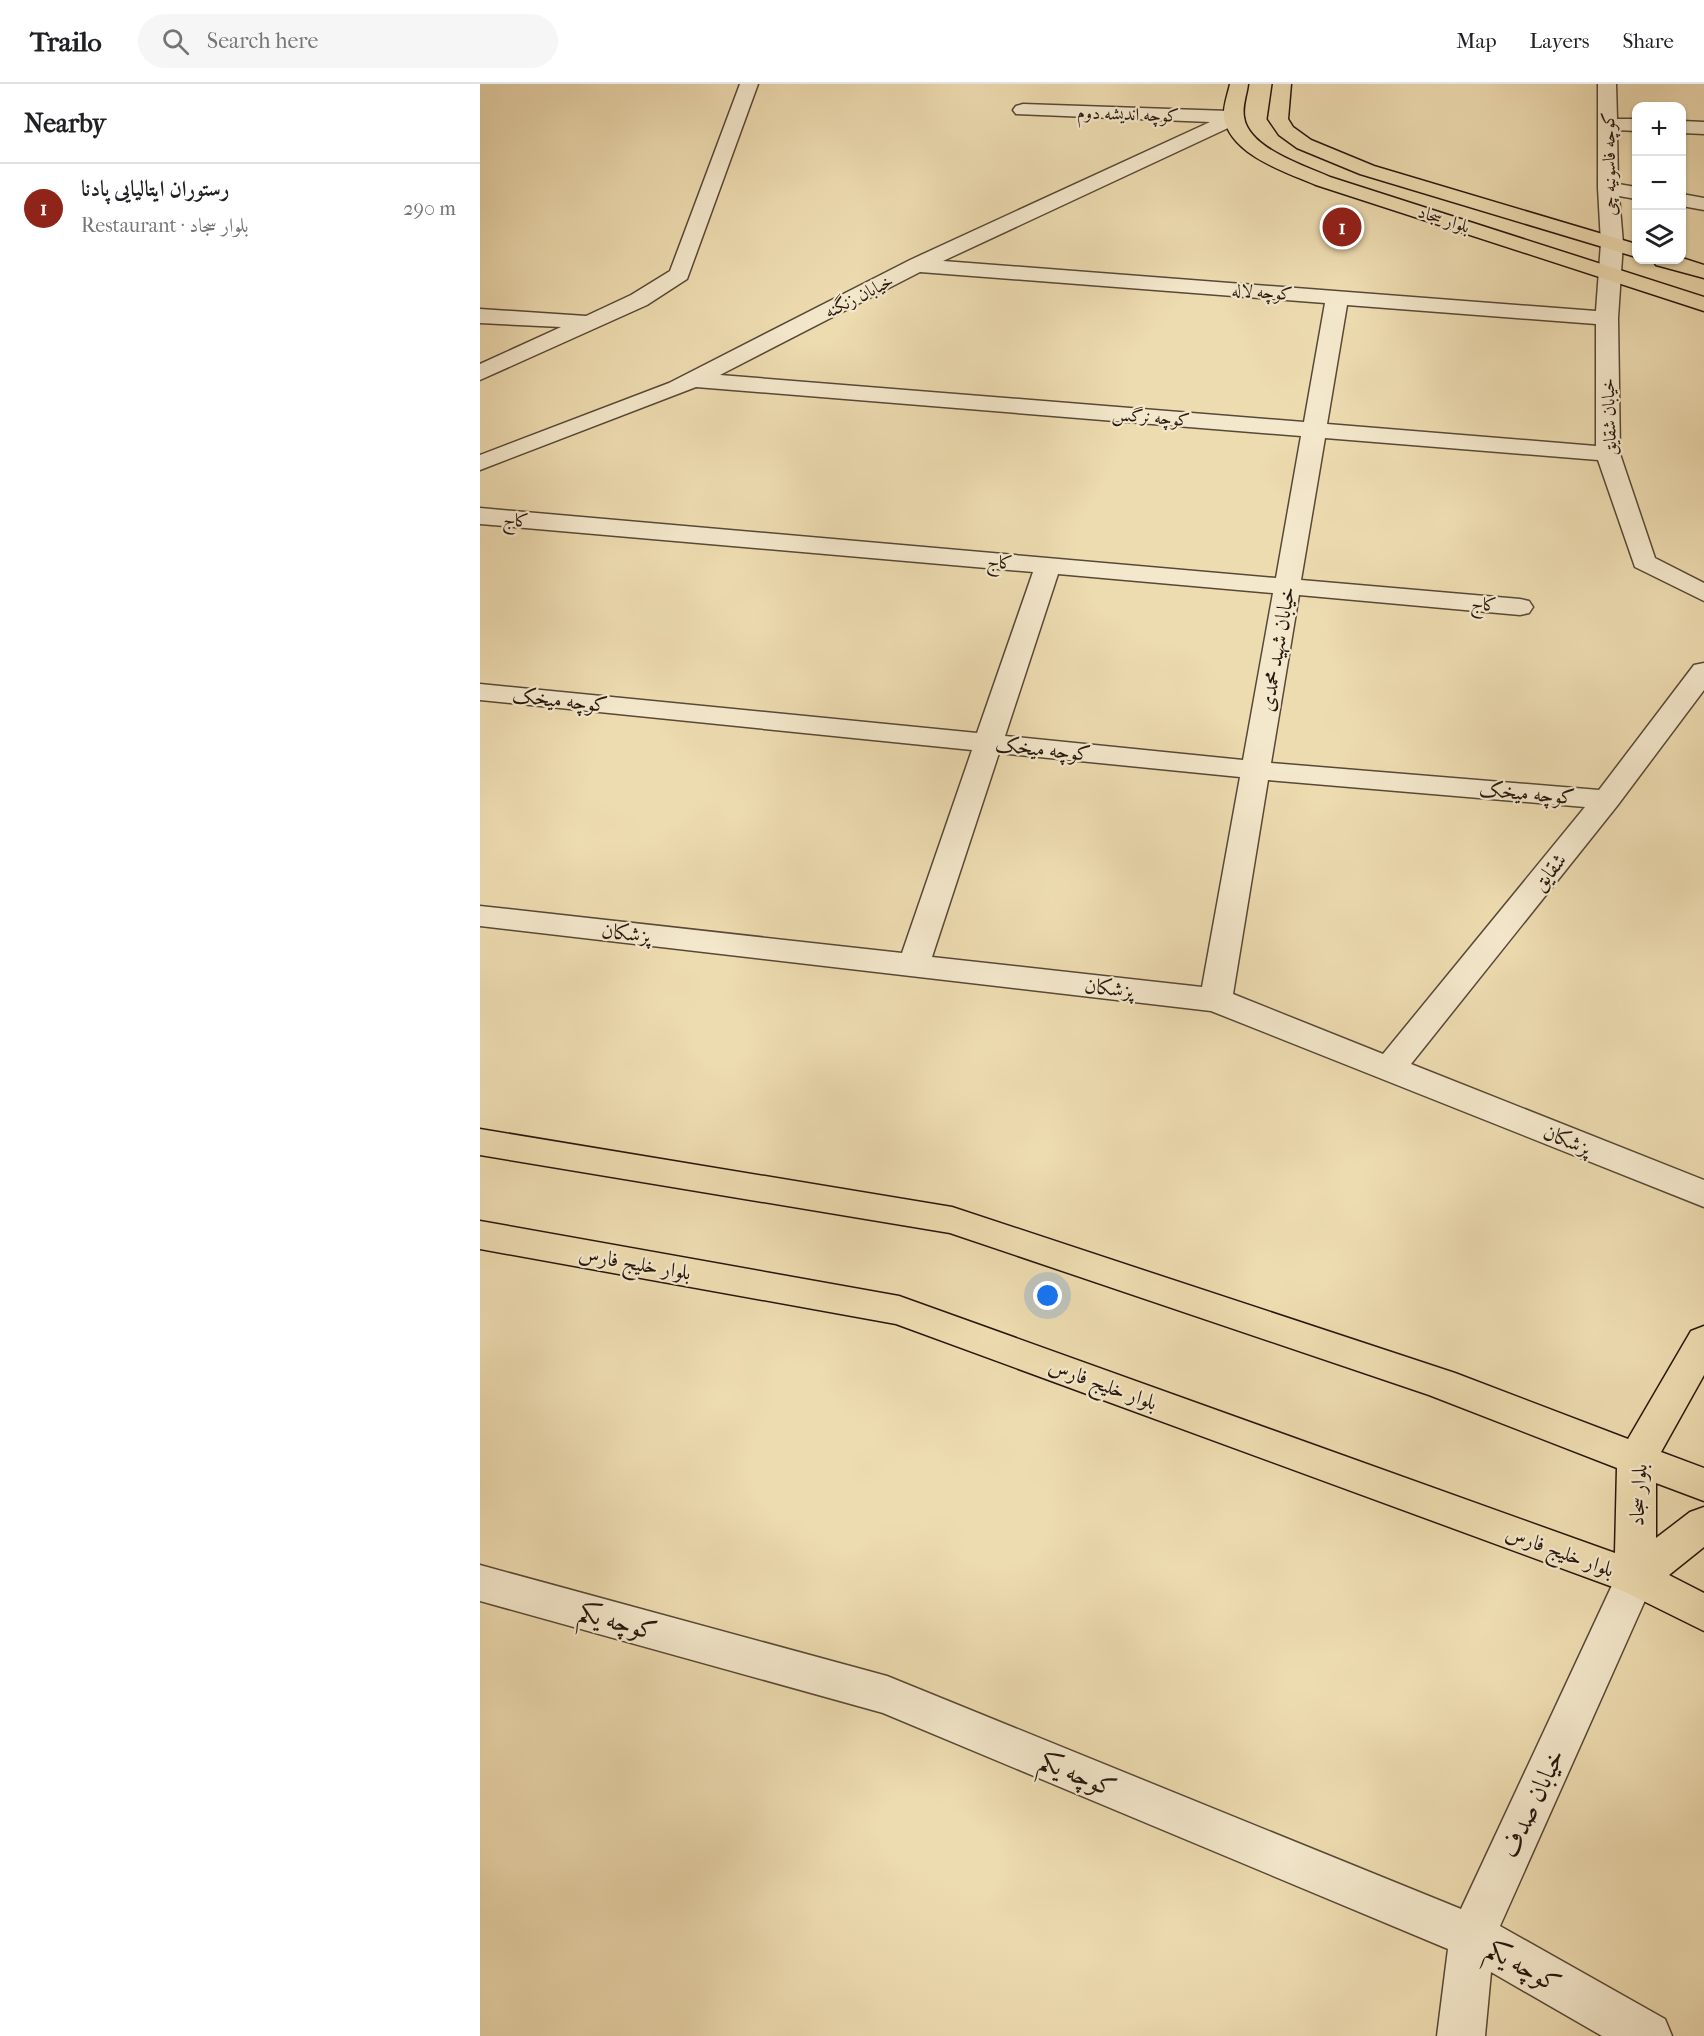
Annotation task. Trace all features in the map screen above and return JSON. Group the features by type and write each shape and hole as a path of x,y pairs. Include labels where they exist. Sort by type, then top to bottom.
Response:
{"main road":[{"path":"1239,84 1234,118 1278,119 1282,84"},
{"name":"بلوار سجاد","path":"1234,118 1243,135 1260,151 1323,181 1704,304"},
{"name":"بلوار سجاد","path":"1278,119 1286,131 1304,144 1366,170 1632,250"},
{"path":"1677,264 1704,272"},
{"path":"480,1142 952,1220 1442,1384 1704,1485"},
{"name":"بلوار خلیج فارس","path":"480,1235 899,1310 1635,1578 1704,1613"},
{"name":"بلوار سجاد","path":"1635,1578 1637,1458 1704,1341"},
{"path":"1635,1578 1704,1524"}],"street":[{"path":"480,373 639,300 679,274 749,84"},
{"name":"کوچه فاسونیه چی","path":"1607,84 1608,188 1612,243 1609,272"},
{"name":"کوچه اندیشه دوم","path":"1023,111 1234,118"},
{"name":"خیابان زنگنه","path":"480,463 693,380 918,265 1234,118"},
{"path":"1609,124 1632,125"},
{"path":"1686,127 1704,128"},
{"path":"1608,188 1632,192"},
{"path":"1686,201 1704,204"},
{"name":"کوچه لاله","path":"918,265 1607,318"},
{"name":"خیابان شقایق","path":"1609,272 1608,454 1644,562 1704,593"},
{"name":"خیابان شهید محمدی","path":"1216,1000 1337,297"},
{"path":"480,316 588,322"},
{"name":"کوچه نرگس","path":"693,380 1608,454"},
{"name":"کاج","path":"480,516 1520,607"},
{"path":"914,966 1048,566"},
{"name":"شقایق","path":"1389,1069 1607,800 1704,671"},
{"name":"کوچه میخک","path":"480,692 1255,770 1607,800"},
{"name":"پزشکان","path":"480,916 1216,1000 1704,1194"},
{"name":"خیابان صدف","path":"1461,2036 1472,1936 1635,1578"},
{"name":"کوچه یکم","path":"480,1583 887,1695 1472,1936 1648,2036"}],"place":[{"name":"رستوران ایتالیایی پادنا","path":"1342,227"}]}
